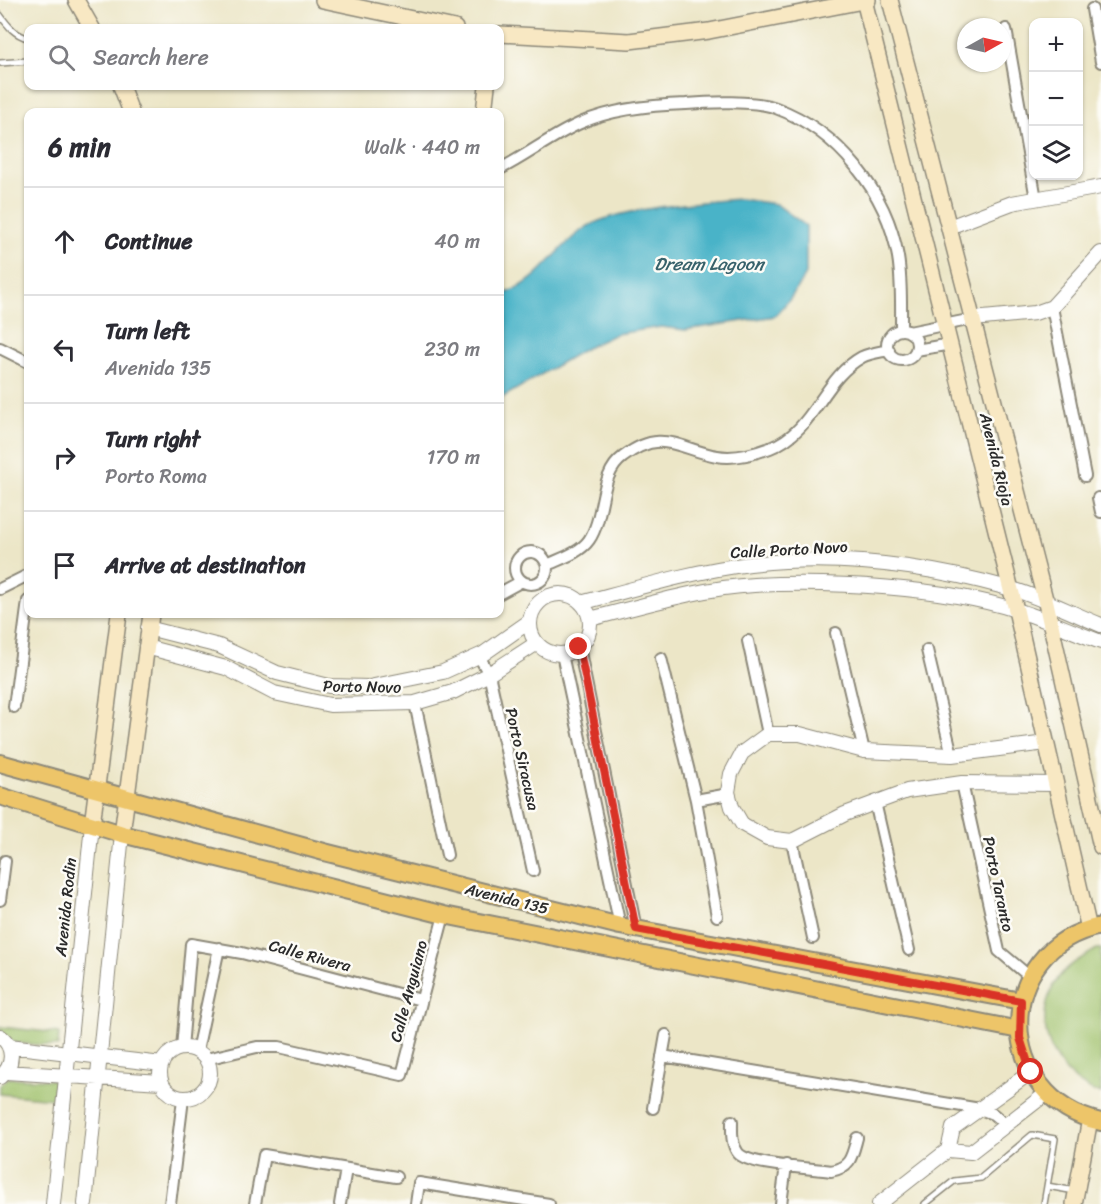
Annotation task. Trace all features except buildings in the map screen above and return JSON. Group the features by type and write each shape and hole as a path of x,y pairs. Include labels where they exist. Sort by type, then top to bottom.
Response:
{"main road":[{"path":"76,0 90,24"},
{"path":"323,0 436,24"},
{"path":"504,34 629,41 709,31 866,0"},
{"name":"Avenida Rioja","path":"866,0 1016,610 1056,784 1095,927"},
{"name":"Avenida Rioja","path":"890,0 1046,603 1101,847"},
{"path":"123,90 129,108"},
{"path":"484,108 487,90"},
{"name":"Avenida Rodin","path":"92,825 118,618"},
{"path":"122,834 150,621"},
{"name":"Avenida 135","path":"0,763 95,791 324,852 628,927 1021,1001"},
{"name":"Avenida 135","path":"0,796 122,834 444,915 1019,1029"},
{"path":"1075,1198 1096,1121 1067,1109 1047,1094 1031,1072 1024,1056 1019,1029 1021,1001 1030,977 1055,947 1095,927"}],"street":[{"path":"1092,9 1101,62"},
{"path":"1011,57 1036,199"},
{"path":"504,167 582,122 606,114 668,105 713,102 775,107 823,134 855,165 877,197 898,256 905,331 916,339 916,350 911,357 902,360 894,357 889,350 890,337 905,331 973,319 1035,313 1052,307 1101,253"},
{"path":"949,227 1001,206 1101,187"},
{"path":"1052,307 1085,476"},
{"path":"916,350 951,344"},
{"path":"0,348 24,360"},
{"path":"547,565 578,550 589,540 597,522 610,473 622,457 649,443 670,441 719,457 739,456 774,447 806,424 842,372 864,356 889,350"},
{"path":"1098,498 1101,512"},
{"path":"504,591 522,581 537,582 545,575 547,565 538,553 523,554 515,567 522,581"},
{"name":"Calle Porto Novo","path":"581,603 654,583 741,566 852,561 946,574 1010,588 1101,625"},
{"path":"0,589 24,577"},
{"path":"590,619 704,592 753,585 862,587 945,595 1016,610 1101,642"},
{"path":"564,594 581,603 590,619 586,639 579,647 562,654 553,653 537,643 530,621 537,603 545,597 564,594"},
{"path":"14,707 26,618"},
{"name":"Porto Novo","path":"150,621 219,646 277,673 329,686 369,687 408,681 443,672 479,656 530,621"},
{"path":"836,633 864,752"},
{"path":"748,641 768,734"},
{"name":"Porto Novo","path":"146,646 226,668 274,693 330,705 415,703 453,692 489,674 537,643"},
{"path":"579,647 628,888 628,927"},
{"path":"927,650 952,755"},
{"path":"562,654 613,891 628,927"},
{"name":"Porto Siracusa","path":"479,656 489,674 533,871"},
{"path":"661,658 696,801 717,916"},
{"path":"415,703 447,855"},
{"path":"1046,743 952,755 864,752 800,734 768,734 742,753 731,774 729,794 732,807 742,824 767,838 792,841 875,802 907,791 962,783 1056,784"},
{"name":"Porto Taranto","path":"962,783 999,951 1030,977"},
{"path":"696,801 729,794"},
{"path":"875,802 909,950"},
{"name":"Avenida Rodin","path":"53,1204 92,825"},
{"path":"85,1204 122,834"},
{"path":"792,841 813,939"},
{"path":"0,900 4,861"},
{"path":"613,891 628,888"},
{"name":"Calle Anguiano","path":"201,1055 257,1047 279,1047 402,1075 444,915"},
{"name":"Calle Rivera","path":"182,1048 191,944 219,948 421,1000"},
{"path":"201,1055 182,1048 169,1054 162,1064 161,1082 171,1094 183,1099 197,1096 207,1086 210,1072 201,1055 219,948"},
{"path":"653,1108 666,1035"},
{"path":"3,1075 11,1064 4,1041 68,1053 162,1064"},
{"path":"662,1056 980,1109 993,1114 1006,1125"},
{"path":"879,1204 948,1150 952,1128 1031,1072"},
{"path":"3,1075 161,1082"},
{"path":"948,1150 971,1152 1047,1094"},
{"path":"170,1204 183,1099"},
{"path":"732,1121 732,1142 739,1154 752,1160 786,1165 831,1171 842,1169 850,1163 857,1138"},
{"path":"255,1204 264,1155 396,1177"},
{"path":"781,1204 786,1165"},
{"path":"340,1204 346,1169"},
{"path":"416,1204 419,1183 502,1200 549,1204"}],"lane":[{"path":"0,15 20,36 24,37"},
{"path":"0,63 24,61"},
{"path":"925,1204 954,1181 981,1178 1032,1136 1055,1139 1044,1204"},
{"path":"1047,1186 1075,1198"}],"green space":[{"path":"1097,949 1101,949 1101,1094 1084,1086 1058,1061 1050,1046 1045,1011 1050,994 1063,972"},
{"path":"0,1027 59,1033 58,1046 13,1043 0,1031"},
{"path":"8,1078 55,1080 53,1099 0,1094 0,1085"}],"water":[{"name":"Dream Lagoon","path":"740,199 776,204 806,226 806,274 790,299 775,316 685,330 661,327 616,334 586,348 504,397 504,293 525,284 571,239 595,222 635,211"}],"route":[{"path":"579,647 636,929 1021,1001 1020,1038 1031,1072"}]}
